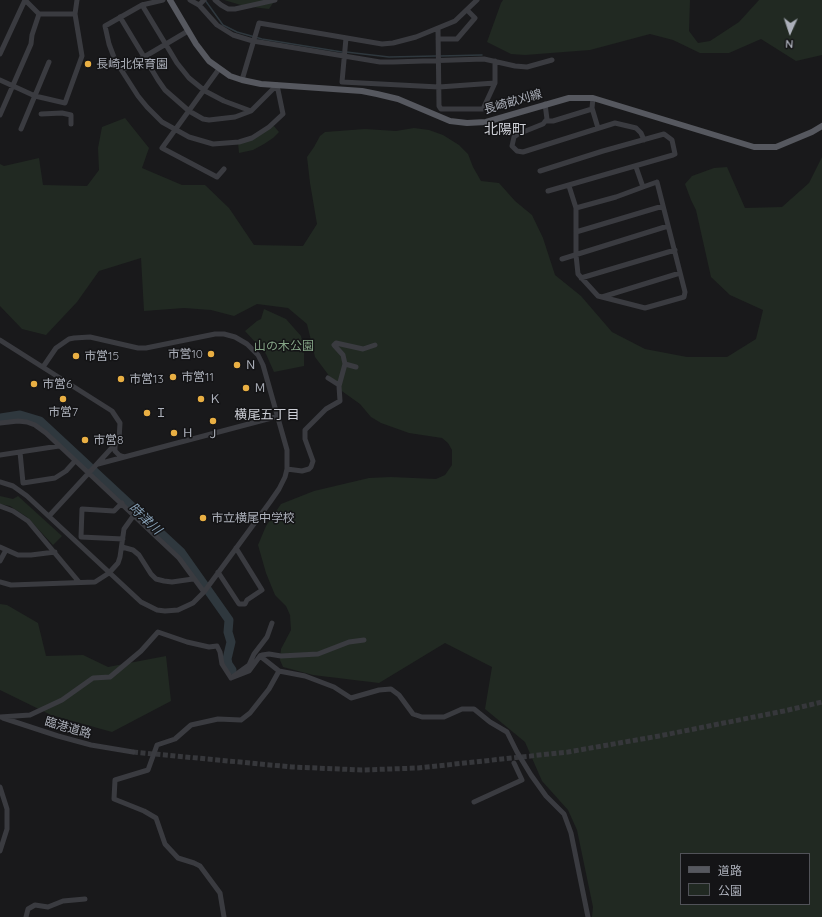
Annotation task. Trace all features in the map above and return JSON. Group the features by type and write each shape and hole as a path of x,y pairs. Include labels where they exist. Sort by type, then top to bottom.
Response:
{"main road":[{"name":"長崎畝刈線","path":"170,0 203,54 209,61 230,76 261,84 362,91 377,94 398,99 450,121 467,123 486,122 569,98 593,98 754,147 776,147 812,132 822,126"}],"street":[{"path":"0,54 25,0 39,14 75,14"},
{"path":"62,113 64,103 82,56 75,14 77,0"},
{"path":"163,0 142,5 105,26 109,44 115,60 147,107 162,122 189,137 214,144 239,142 252,138 269,127 283,114 277,85"},
{"path":"190,0 202,2 217,25 225,31 253,41 344,56 393,62 484,59 515,66 527,67 552,60"},
{"path":"215,0 228,9 235,9 275,0"},
{"path":"242,80 259,23 382,44 393,43 455,21 478,0"},
{"path":"142,5 177,63 196,84 204,91 224,101 251,111"},
{"path":"438,39 456,39 475,18 467,10"},
{"path":"0,115 31,44 32,34 39,14"},
{"path":"120,17 165,90 189,111 203,119 209,120 234,117 251,111 277,85"},
{"path":"438,28 439,106 441,109 484,109 495,83 495,61"},
{"path":"122,70 188,31"},
{"path":"346,38 342,82 439,87 495,83"},
{"path":"22,129 49,62"},
{"path":"219,69 162,148 217,177 224,169"},
{"path":"0,80 35,96 64,103"},
{"path":"593,98 592,109 598,128"},
{"path":"545,104 547,117 546,121"},
{"path":"592,109 553,121 546,121 543,124 518,134 512,142 512,146 517,151 523,152 614,123 636,128 642,133 644,140"},
{"path":"41,114 62,113 71,115 72,124"},
{"path":"540,171 603,150 664,134 672,140 675,154 673,155 636,167 548,191"},
{"path":"636,167 643,187"},
{"path":"569,186 576,208 576,255 578,274 598,296 645,308 684,297 685,292 657,182 616,197 576,208"},
{"path":"576,232 663,206"},
{"path":"562,259 668,226"},
{"path":"581,278 675,250"},
{"path":"601,297 680,273"},
{"path":"0,482 13,486 50,516 141,602 157,610 165,611 178,610 193,603 204,592 279,490 287,469 288,450 263,364 258,355 247,344 235,337 224,334 215,334 146,348 138,348 90,337 74,338 69,339 56,348 43,367"},
{"path":"0,340 112,411 120,423 119,440 50,516"},
{"path":"287,469 302,471 311,467 313,461 304,439 305,430 326,409 340,402 339,385 345,364 343,355 334,345 336,343 362,349 375,345"},
{"path":"345,364 356,367"},
{"path":"328,378 339,385"},
{"path":"98,464 279,416"},
{"path":"0,424 18,421 35,425 122,503 179,558 204,592"},
{"path":"115,445 115,451 119,455 125,457"},
{"path":"0,456 59,446"},
{"path":"20,452 23,484 56,478 66,471 75,461"},
{"path":"122,503 114,511 82,510 82,537 122,539"},
{"path":"0,506 13,511 28,521 79,582"},
{"path":"0,582 11,585 96,582 109,573 118,563 124,529 134,515"},
{"path":"0,547 18,555 55,552"},
{"path":"122,547 133,550 139,555 147,569 156,579 172,582 193,578"},
{"path":"218,572 239,604 245,604 247,600 262,590 236,548"},
{"path":"0,562 6,550"},
{"path":"231,678 249,665 254,654 267,637 272,623"},
{"path":"0,717 30,715 62,700 93,678 110,677 141,650 158,632 187,642 209,647 217,646 220,652 222,664 231,678"},
{"path":"231,678 249,671 262,655 269,654 281,656 318,654 349,642 364,640"},
{"path":"260,656 279,671 305,676 334,687 351,698 379,690 392,689 399,695 413,714 422,717 444,717 462,710 474,709 490,722 507,732 516,752 531,775 546,796 564,814 571,833 588,917"},
{"path":"224,917 220,893 200,866 194,862 178,858 165,844 156,818 144,811 114,799 115,780 148,770 157,745 175,740 191,725 218,718 241,720 250,713 269,689 279,671"},
{"name":"臨港道路","path":"0,717 91,745 133,752"},
{"path":"474,802 522,780 514,763"},
{"path":"0,787 5,799 7,816 7,829 0,851"},
{"path":"26,917 28,908 35,905 48,907 63,901 85,899"}],"green space":[{"path":"224,0 275,0 269,9 244,6"},
{"path":"503,0 690,0 689,31 698,43 710,41 739,22 759,0 822,0 822,55 796,61 761,39 729,53 700,53 673,40 650,34 590,50 525,55 511,54 487,42"},
{"path":"125,118 149,148 142,168 182,185 205,185 229,208 254,245 303,246 317,224 307,157 320,136 325,132 365,129 396,131 414,128 429,130 443,135 459,145 468,154 481,181 499,183 515,201 532,215 543,238 555,275 581,296 612,332 645,349 687,357 727,357 756,339 763,310 730,295 711,277 696,210 685,184 692,176 714,168 727,167 745,208 782,207 809,183 822,157 822,917 592,917 593,907 577,830 568,810 542,781 525,742 485,709 492,667 445,643 379,683 313,675 283,667 280,660 281,649 291,630 290,615 286,606 275,595 266,573 258,545 266,526 281,504 314,491 369,478 391,477 436,479 445,475 452,465 452,450 448,443 442,438 409,433 381,423 371,417 360,404 339,389 315,357 307,324 288,308 257,304 234,316 211,310 184,308 144,311 141,258 99,271 77,302 46,335 22,329 0,306 0,164 4,166 39,158 43,185 87,186 99,170 98,148 102,127"},
{"path":"273,125 279,132 273,138 253,150 239,153 238,143"},
{"name":"山の木公園","path":"264,309 286,319 301,336 304,350 304,366 274,372 266,354 245,331 261,319"},
{"path":"0,496 13,499 18,496 62,536 53,545 27,517 10,506 0,504"},
{"path":"0,604 7,605 38,623 46,656 83,655 108,667 166,656 171,701 112,732 51,715 0,690"}],"waterway":[{"path":"205,0 223,25 237,32 262,39 342,52"},
{"path":"346,52 389,57 436,56"},
{"path":"440,56 482,55"},
{"name":"時津川","path":"0,418 20,415 40,421 181,552 229,620 228,632 231,642 227,659 232,670"}],"tunnel":[{"path":"133,752 292,767 362,770 418,768 568,752 659,736 822,702"}],"place":[{"name":"長崎北保育園","path":"88,64"},
{"name":"市営10","path":"211,354"},
{"name":"市営15","path":"76,356"},
{"name":"Ｎ","path":"237,365"},
{"name":"市営11","path":"173,377"},
{"name":"市営13","path":"121,379"},
{"name":"市営6","path":"34,384"},
{"name":"Ｍ","path":"246,388"},
{"name":"市営7","path":"63,399"},
{"name":"Ｋ","path":"201,399"},
{"name":"Ｉ","path":"147,413"},
{"name":"Ｊ","path":"213,421"},
{"name":"Ｈ","path":"174,433"},
{"name":"市営8","path":"85,440"},
{"name":"市立横尾中学校","path":"203,518"}],"district":[{"name":"北陽町","path":"505,130"},
{"name":"横尾五丁目","path":"267,415"}]}
